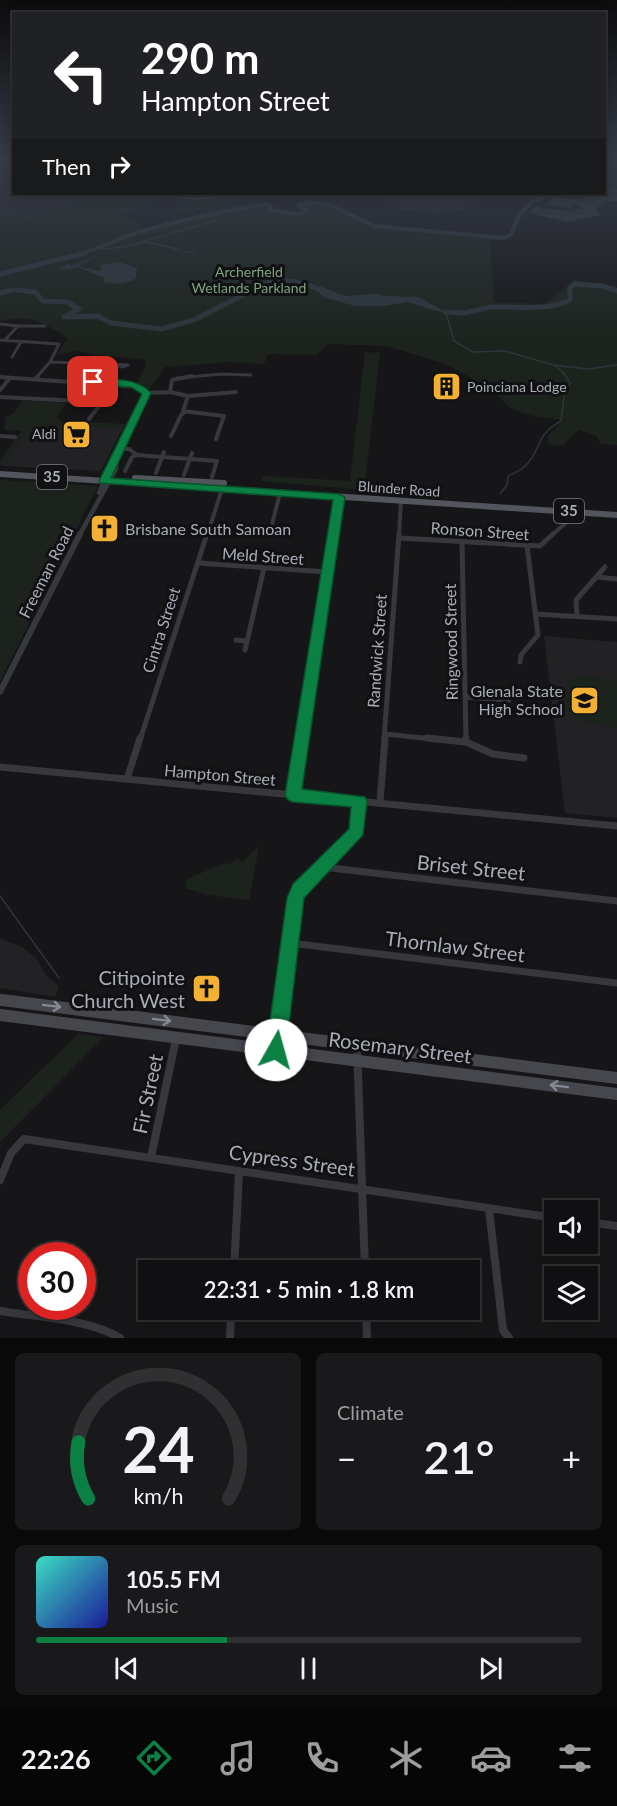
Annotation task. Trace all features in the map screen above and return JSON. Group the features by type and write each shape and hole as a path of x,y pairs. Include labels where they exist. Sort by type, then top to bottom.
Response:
{"main road":[{"name":"Blunder Road","path":"0,472 617,512"},
{"name":"Blunder Road","path":"108,479 339,497 567,509"},
{"name":"Rosemary Street","path":"0,1000 617,1078"},
{"path":"99,1027 104,1013"},
{"name":"Rosemary Street","path":"0,1015 617,1094"}],"street":[{"path":"1,323 18,326 45,326"},
{"path":"5,340 18,326"},
{"path":"0,340 59,344 50,362 35,379"},
{"path":"12,357 21,342"},
{"path":"50,362 110,364"},
{"path":"170,392 172,380 178,377 251,375"},
{"path":"0,377 132,384 141,387 147,393 170,392 188,396 205,393 233,394"},
{"path":"0,390 10,378"},
{"path":"0,397 97,402 101,401 112,383"},
{"path":"108,479 118,465 118,450 147,393"},
{"path":"185,412 183,411 188,396"},
{"path":"89,419 99,406 97,402"},
{"path":"171,436 181,415 185,412 224,416 216,439"},
{"path":"0,436 15,437"},
{"path":"118,450 129,449 137,455"},
{"path":"184,475 192,453"},
{"path":"125,471 132,457 137,455 163,455 190,459 218,458 212,477"},
{"path":"156,473 163,455"},
{"name":"Freeman Road","path":"0,692 108,479"},
{"name":"Cintra Street","path":"127,779 222,489"},
{"path":"269,536 280,493"},
{"path":"293,795 339,497"},
{"name":"Randwick Street","path":"380,803 401,501"},
{"name":"Ronson Street","path":"399,538 542,546 571,518 567,509"},
{"name":"Ringwood Street","path":"462,542 466,742"},
{"path":"519,662 521,655 538,635 528,546"},
{"name":"Meld Street","path":"198,563 328,572"},
{"path":"577,616 576,600 605,567"},
{"path":"245,650 264,568"},
{"path":"597,577 617,579"},
{"path":"535,614 617,620"},
{"path":"236,640 247,641"},
{"path":"465,697 508,700"},
{"path":"385,734 466,742 493,754 524,758"},
{"name":"Hampton Street","path":"0,767 617,826"},
{"path":"276,1050 299,889 357,831 359,801"},
{"name":"Briset Street","path":"322,867 617,901"},
{"name":"Thornlaw Street","path":"290,943 617,983"},
{"name":"Fir Street","path":"151,1157 177,1037"},
{"path":"357,1046 365,1260"},
{"name":"Cypress Street","path":"0,1180 7,1157 24,1139 151,1157 239,1173 544,1216"},
{"path":"235,1260 239,1173"},
{"path":"489,1209 503,1330 509,1338"},
{"path":"598,1223 617,1226"},
{"path":"0,1311 91,1327 116,1334 120,1338"},
{"path":"230,1338 231,1320"},
{"path":"366,1320 367,1338"}],"shaded area":[{"path":"0,220 31,220 25,223 0,223"},
{"path":"102,254 78,266 99,271 100,265 119,262 137,268 136,278 125,283 107,283 103,282 104,278 78,267 70,270 59,268 68,264 71,266"},
{"path":"320,286 345,296 376,294 419,297 440,309 457,314 432,310 408,302 384,306 355,306 326,298 312,288"},
{"path":"56,424 123,428 101,471 4,466 26,432 42,433"},
{"name":"Glenala State High School","path":"544,636 617,642 617,818 565,813"},
{"path":"0,938 22,947 36,958 47,976 59,986 55,997 0,988"}],"green space":[{"name":"Archerfield Wetlands Parkland","path":"31,220 131,220 147,230 179,220 359,220 367,224 490,237 494,302 545,304 574,280 617,286 613,289 617,291 617,445 600,444 598,437 580,430 572,435 564,445 555,446 547,442 548,435 564,420 525,414 508,406 496,391 445,364 387,346 328,344 316,355 268,354 264,364 231,362 165,367 149,389 137,382 146,366 146,360 98,355 91,362 95,355 78,351 56,355 68,338 50,327 29,319 0,321 0,223 25,223"},
{"path":"365,352 380,353 364,490 261,481 263,476 350,481"},
{"path":"23,401 66,403 57,417 61,421 125,424 123,428 56,424 42,433 26,432 4,466 0,465 0,461 21,431 5,430 5,417 13,414"},
{"path":"0,480 98,486 0,681"},
{"path":"588,676 617,680 617,685 586,681 617,686 617,728 584,721 566,707 562,693 565,687 577,678"},
{"path":"259,846 249,900 208,895 185,888 187,879 225,863 231,864 237,858 242,862"},
{"path":"78,1034 104,1037 0,1142 0,1110"}],"waterway":[{"path":"79,254 136,233 182,220"},
{"path":"144,241 216,220"},
{"path":"362,220 374,226 503,238 511,235 517,220"},
{"path":"101,249 125,247 144,241"},
{"path":"144,241 181,250"},
{"path":"185,251 194,253"},
{"path":"0,274 85,253"},
{"path":"16,290 35,292 43,301 67,302 79,309 64,317 98,316 111,323 161,329 194,320 273,282 295,282 309,285 323,292"},
{"path":"490,307 541,307 560,304 570,300 570,288 575,284 603,286 617,291"},
{"path":"0,293 12,290"},
{"path":"445,312 464,313 486,308"},
{"path":"446,312 454,341 473,352 505,351 554,365"},
{"path":"500,494 507,485 508,476 519,471 531,460 546,432 561,421 564,397 570,383 563,372 554,365"},
{"path":"554,365 588,369 617,365"},
{"path":"0,896 59,978"}],"place":[{"name":"Poinciana Lodge","path":"446,387"},
{"name":"Aldi","path":"77,434"},
{"name":"Brisbane South Samoan","path":"104,529"},
{"name":"Glenala State High School","path":"584,700"},
{"name":"Citipointe Church West","path":"206,989"}],"route":[{"path":"93,382 132,384 141,387 147,393 104,481 339,497 293,795 359,801 357,831 299,889 276,1050"}]}
